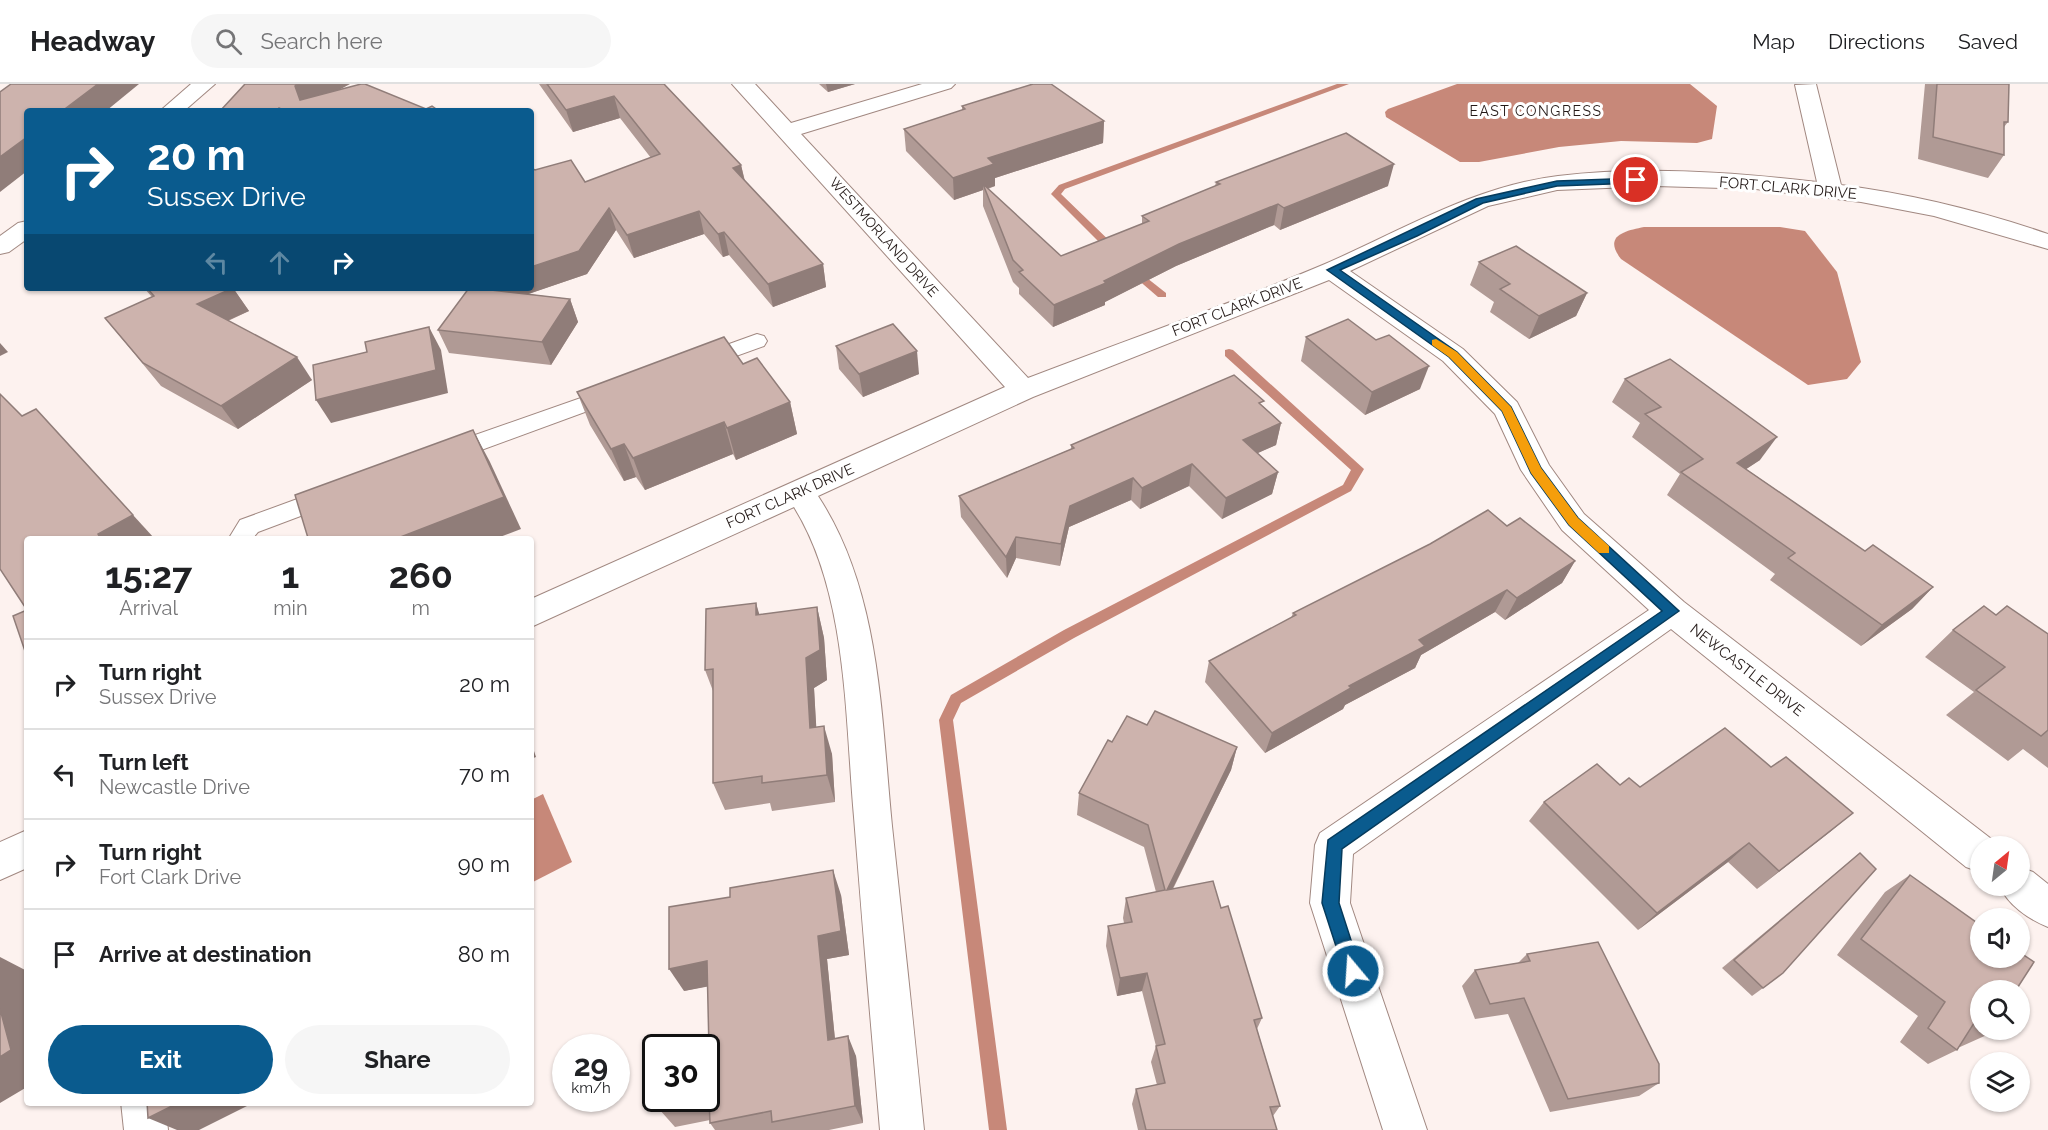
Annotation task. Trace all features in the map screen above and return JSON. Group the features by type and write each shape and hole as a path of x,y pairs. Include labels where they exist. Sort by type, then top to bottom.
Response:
{"street":[{"path":"175,108 204,84"},
{"name":"WESTMORLAND DRIVE","path":"743,84 1023,390"},
{"path":"789,132 944,84"},
{"path":"1806,85 1830,190"},
{"name":"FORT CLARK DRIVE","path":"534,613 1023,390 1332,270 1480,201 1557,183 1656,179 1756,182 1830,190 1937,209 2048,242"},
{"path":"0,247 24,230"},
{"name":"NEWCASTLE DRIVE","path":"1332,270 1461,362 1507,409 1536,470 1573,522 1672,611 1970,846"},
{"path":"800,492 821,525 841,578 858,662 902,1130"},
{"path":"1405,1130 1330,903 1334,845 1672,611"},
{"path":"0,862 24,850"},
{"path":"2030,894 2048,908"},
{"path":"143,1106 146,1130"}],"lane":[{"path":"680,369 757,341"},
{"path":"426,461 636,385"},
{"path":"242,536 249,525 348,489"}],"shaded area":[{"path":"1457,84 1690,84 1717,106 1712,139 1697,143 1621,141 1559,147 1479,162 1460,162 1386,117 1385,112 1388,109"},
{"path":"1644,227 1780,227 1805,231 1837,272 1861,362 1847,379 1808,385 1621,259 1614,245 1615,240 1629,230"},
{"path":"543,794 572,862 534,881 534,798"}],"building":[{"path":"11,84 98,84 66,108 24,108 24,139 0,157 0,92"},
{"path":"245,84 298,84 295,86 300,100 365,84 424,108 279,108 223,108"},
{"path":"547,84 664,84 741,165 733,168 823,264 768,284 724,232 718,234 699,211 627,235 609,208 579,251 534,266 534,170 571,160 585,182 660,154 614,96 566,110"},
{"path":"1033,84 1051,84 1104,121 988,158 994,164 953,178 904,129 965,109 962,106"},
{"path":"1937,84 2009,84 2008,122 2004,122 2004,155 1933,137"},
{"path":"1346,133 1394,164 1284,208 1278,204 1179,244 1104,281 1106,283 1054,305 1019,272 1023,270 1013,260 983,184 1061,256 1149,221 1142,216 1220,184 1216,182"},
{"path":"1516,246 1587,293 1539,316 1500,289 1510,284 1479,262"},
{"path":"150,291 226,291 197,304 297,357 221,406 143,363 105,318 154,296"},
{"path":"467,291 500,291 570,299 542,342 438,330"},
{"path":"1348,319 1376,340 1389,335 1429,366 1372,392 1306,337"},
{"path":"893,324 917,351 859,374 836,346"},
{"path":"429,327 436,370 316,400 313,365 367,352 365,342"},
{"path":"724,337 743,364 757,358 790,402 727,428 724,422 633,458 624,444 611,449 577,392"},
{"path":"1670,359 1777,437 1737,463 1865,551 1873,545 1933,587 1882,625 1788,558 1795,553 1681,472 1703,459 1645,414 1661,407 1625,379"},
{"path":"1234,375 1264,401 1259,403 1281,423 1243,440 1278,472 1226,498 1192,464 1142,488 1133,478 1070,506 1061,544 1016,537 1006,557 959,496 1074,448 1071,445"},
{"path":"0,394 22,416 36,409 133,515 98,534 99,536 24,536 24,605 0,569"},
{"path":"473,430 504,497 403,536 307,536 295,495"},
{"path":"1488,510 1507,526 1520,518 1575,561 1517,598 1507,590 1419,640 1425,646 1349,686 1351,688 1272,733 1209,661 1296,615 1293,613 1430,544"},
{"path":"756,603 756,615 817,607 820,650 806,658 810,728 824,726 827,775 762,783 762,776 713,783 713,669 705,670 706,609"},
{"path":"1984,606 1996,615 2007,606 2048,634 2048,730 2041,736 1976,690 2005,667 1953,630"},
{"path":"24,611 24,648 13,616"},
{"path":"1155,711 1237,747 1167,890 1213,881 1221,908 1228,906 1262,1018 1254,1020 1280,1106 1270,1107 1277,1130 1146,1130 1136,1089 1165,1083 1156,1046 1165,1044 1147,973 1120,978 1108,926 1132,922 1126,898 1165,890 1148,825 1079,793 1108,740 1112,742 1127,716 1147,725"},
{"path":"1725,728 1771,767 1786,757 1853,813 1779,871 1749,843 1657,913 1544,802 1597,764 1620,785 1629,778 1640,787"},
{"path":"1860,853 1876,869 1783,973 1763,988 1734,960"},
{"path":"833,870 841,931 818,936 828,1040 848,1036 855,1106 772,1122 771,1111 710,1123 710,1112 720,1112 720,1034 709,1034 707,961 669,969 669,907 730,897 730,888"},
{"path":"1910,875 1970,918 1970,968 2030,968 2030,959 2034,962 2022,980 1970,980 1970,1029 1957,1050 1928,1028 1945,1002 1861,939"},
{"path":"1598,942 1659,1064 1659,1083 1568,1099 1524,998 1490,1004 1475,970 1530,961 1527,954"},
{"path":"0,1009 11,1050 0,1057"},
{"path":"147,1106 172,1106 148,1118"}],"waterway":[{"path":"1115,252 1056,194 1062,187 1345,84"},
{"path":"1133,270 1162,295"},
{"path":"998,1130 946,720 956,699 1069,634 1347,488 1358,469 1229,353"}],"slow traffic":[{"path":"1436,343 1453,355 1507,409 1536,470 1573,522 1604,550"}],"district":[{"name":"EAST CONGRESS","path":"1536,111"}],"route":[{"path":"1353,971 1330,903 1334,845 1672,611 1573,522 1536,470 1507,409 1453,355 1332,270 1480,201 1557,183 1636,180"}]}
